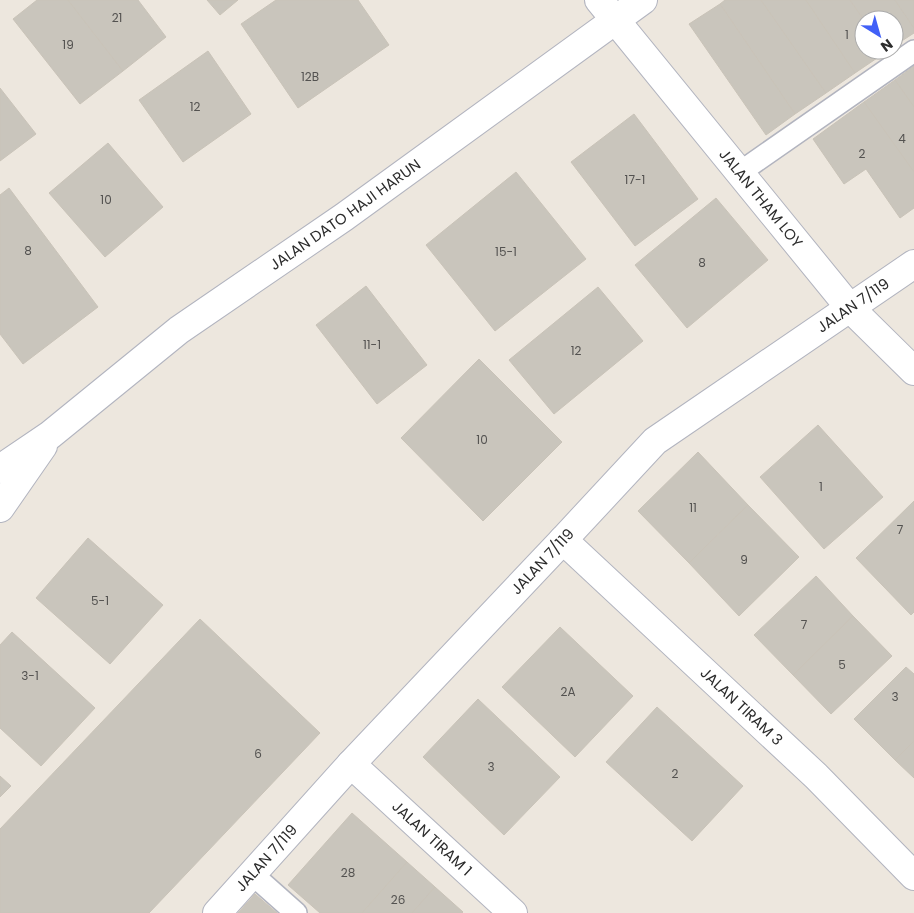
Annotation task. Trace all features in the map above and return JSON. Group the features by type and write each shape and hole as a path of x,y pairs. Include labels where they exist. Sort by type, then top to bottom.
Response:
{"street":[{"name":"JALAN DATO HAJI HARUN","path":"0,469 50,435 179,330 344,217 607,10 643,0"},
{"name":"JALAN THAM LOY","path":"607,10 850,308 914,371"},
{"name":"JALAN 7/119","path":"217,913 351,764 655,441 914,264"},
{"name":"JALAN DATO HAJI HARUN","path":"0,508 50,435"},
{"name":"JALAN TIRAM 3","path":"563,540 816,776 914,876"},
{"name":"JALAN TIRAM 1","path":"351,764 514,913"}],"lane":[{"path":"739,173 914,51"},
{"path":"251,874 296,913"}],"building":[{"path":"37,0 68,0 123,71 80,104 13,19"},
{"path":"68,0 138,0 166,37 123,71"},
{"path":"207,0 238,0 220,15"},
{"path":"276,0 358,0 389,45 298,108 241,24"},
{"path":"725,0 761,0 826,93 795,114 720,4"},
{"path":"761,0 806,0 855,73 826,93"},
{"path":"806,0 850,0 857,10 854,10 854,60 874,60 855,73"},
{"path":"850,0 895,0 902,10 857,10"},
{"path":"895,0 914,0 914,28 904,13 904,10 902,10"},
{"path":"720,4 795,114 766,135 689,24"},
{"path":"904,13 914,28 914,33 904,40"},
{"path":"208,51 251,114 183,162 139,100"},
{"path":"914,66 914,107 895,80"},
{"path":"895,80 914,107 914,172 864,102"},
{"path":"0,88 36,134 0,161"},
{"path":"864,102 914,172 914,208 900,218 866,169 844,184 813,139"},
{"path":"634,114 698,199 635,246 571,162"},
{"path":"108,143 163,207 105,257 49,193"},
{"path":"516,172 586,259 495,331 426,245"},
{"path":"9,188 98,307 23,364 0,334 0,195"},
{"path":"716,198 768,260 687,328 635,265"},
{"path":"366,286 427,365 377,404 316,325"},
{"path":"598,287 643,341 554,414 509,360"},
{"path":"479,359 562,442 483,521 401,438"},
{"path":"818,425 883,497 824,549 760,477"},
{"path":"698,452 748,505 689,563 638,511"},
{"path":"914,501 914,612 911,615 856,558"},
{"path":"748,505 799,557 739,616 689,563"},
{"path":"88,538 163,605 110,664 36,598"},
{"path":"816,576 853,616 793,675 754,635"},
{"path":"853,616 892,656 831,714 793,675"},
{"path":"200,619 320,733 149,913 0,913 0,829"},
{"path":"560,627 633,696 575,757 502,687"},
{"path":"12,632 95,708 41,766 0,728 0,645"},
{"path":"906,667 914,674 914,741 895,760 854,719"},
{"path":"478,699 560,777 504,835 423,757"},
{"path":"657,707 743,786 692,841 606,762"},
{"path":"914,741 914,778 895,760"},
{"path":"0,776 11,786 0,797"},
{"path":"352,813 407,862 362,913 320,913 288,885"},
{"path":"407,862 435,887 412,913 362,913"},
{"path":"435,887 463,912 412,913"},
{"path":"255,894 277,913 238,913"}]}
